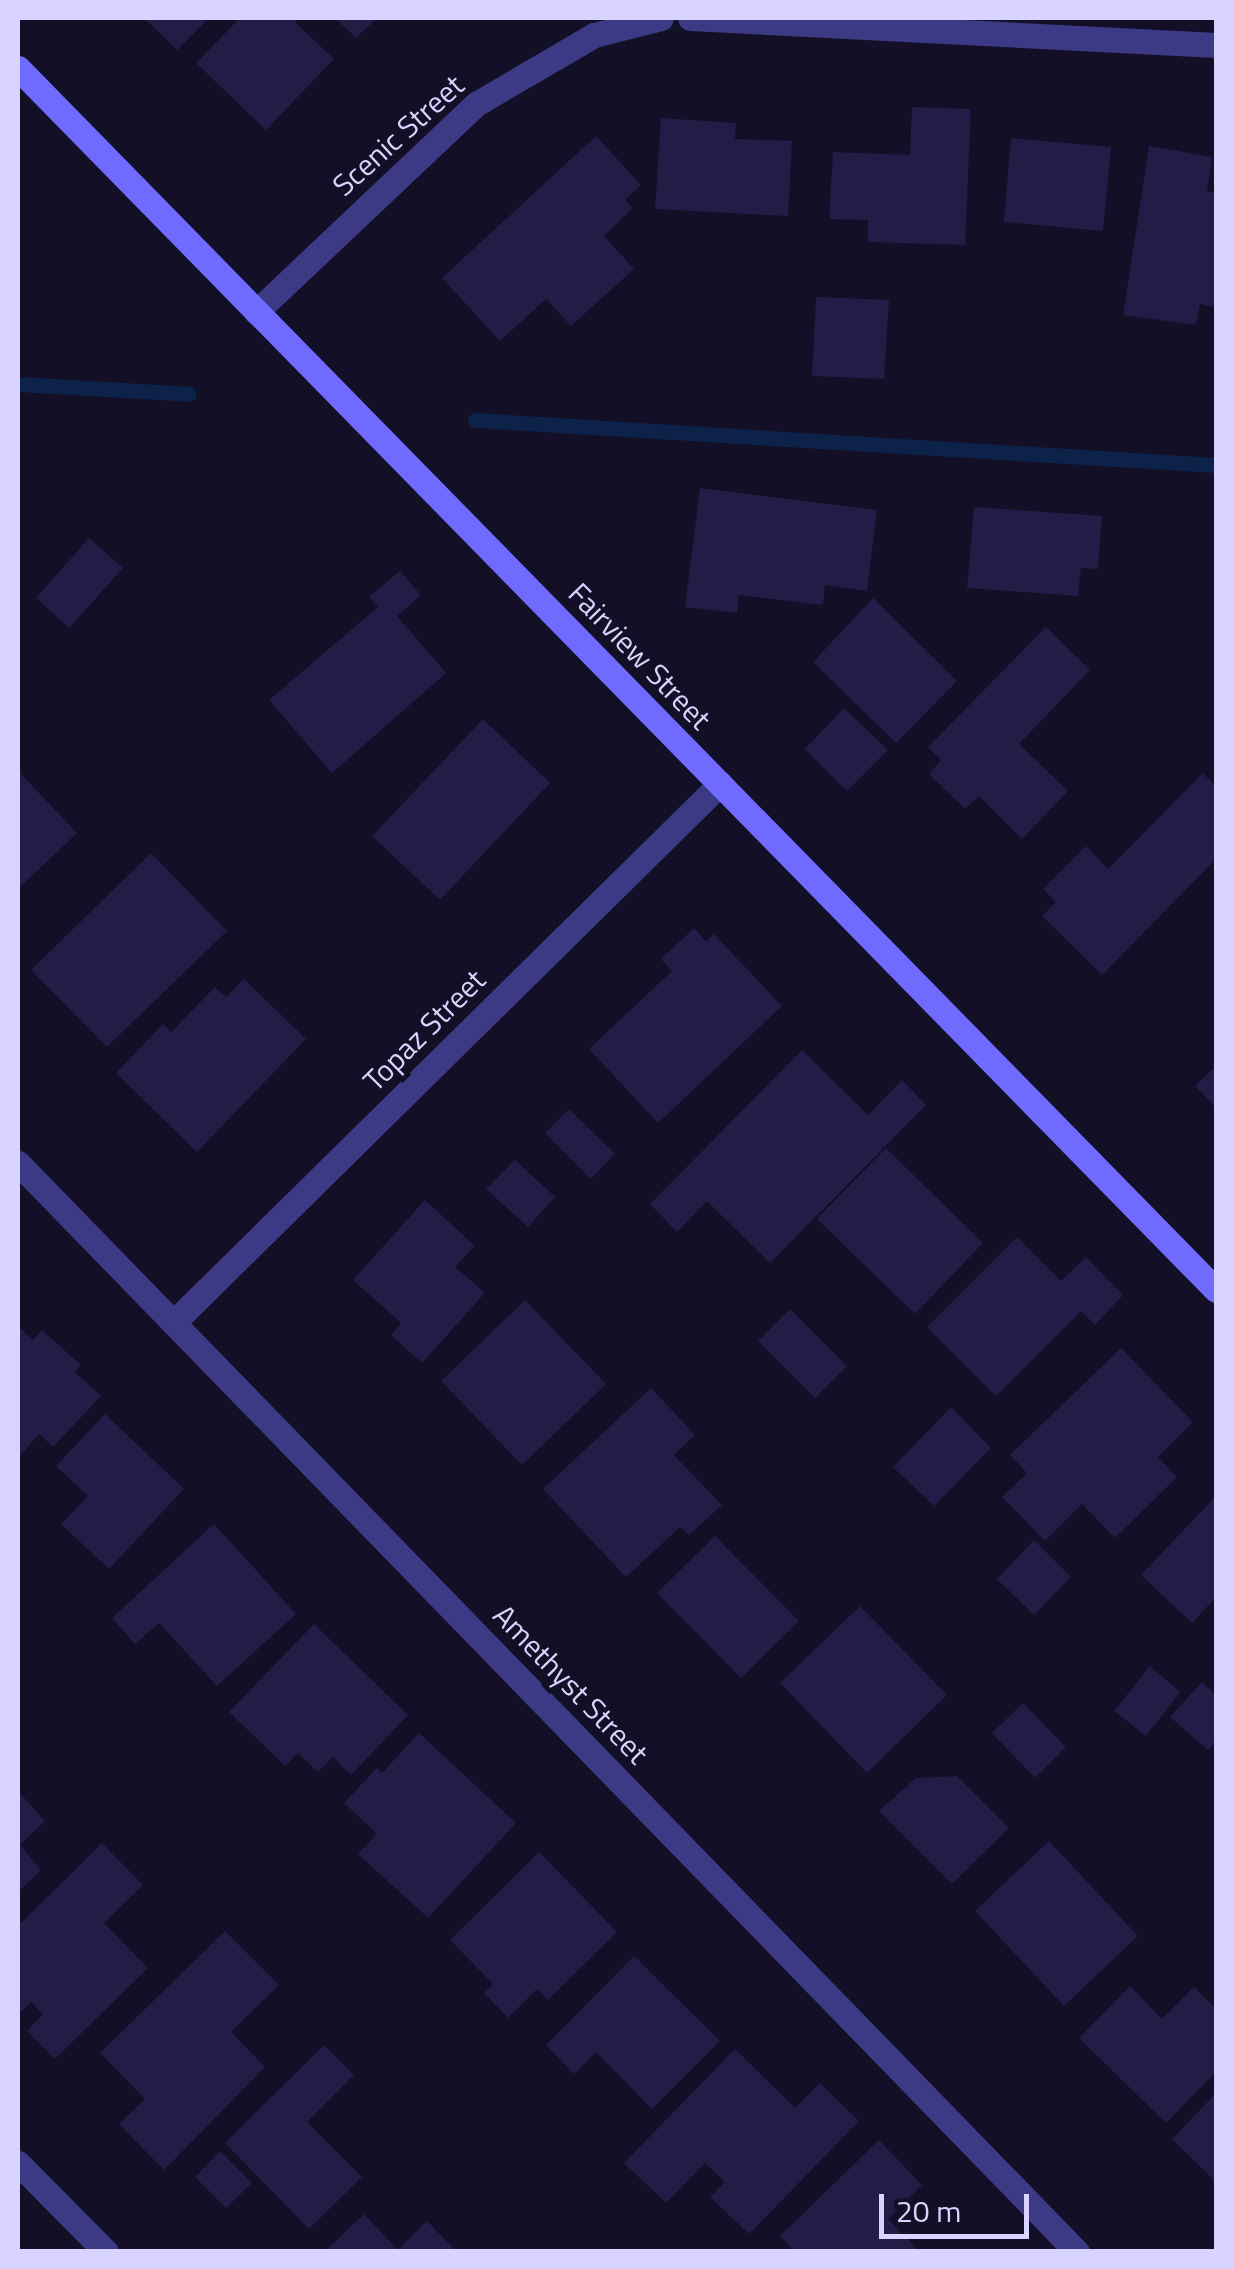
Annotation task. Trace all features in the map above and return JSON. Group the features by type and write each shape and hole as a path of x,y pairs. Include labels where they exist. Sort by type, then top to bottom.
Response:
{"street":[{"name":"Scenic Street","path":"256,312 476,104 594,35 661,18"},
{"path":"690,18 863,20 1216,45"},
{"name":"Fairview Street","path":"18,68 1216,1290"},
{"name":"Topaz Street","path":"174,1322 720,784"},
{"name":"Amethyst Street","path":"18,1162 1076,2252"},
{"path":"18,2163 106,2252"}],"building":[{"path":"144,18 209,18 177,50"},
{"path":"240,18 299,18 295,22 334,59 266,130 196,63"},
{"path":"335,18 377,18 356,38"},
{"path":"912,107 971,109 965,245 868,242 868,220 829,219 833,152 910,155"},
{"path":"661,118 736,123 735,139 792,141 788,216 655,209"},
{"path":"596,136 641,185 625,200 633,208 604,236 634,269 571,326 546,299 500,341 442,278"},
{"path":"1011,138 1111,147 1103,231 1004,222"},
{"path":"1149,146 1212,157 1207,191 1216,193 1216,307 1200,304 1196,325 1123,315"},
{"path":"816,297 889,300 884,379 812,376"},
{"path":"700,488 877,510 867,591 825,585 823,605 739,595 737,613 685,607"},
{"path":"974,507 1102,516 1098,569 1081,568 1078,596 967,588"},
{"path":"89,538 123,568 69,628 36,598"},
{"path":"400,571 421,595 397,616 446,673 332,773 269,700 378,607 369,597"},
{"path":"873,598 957,681 896,743 813,662"},
{"path":"1046,627 1090,670 1019,744 1068,791 1022,839 979,796 965,809 929,774 941,760 928,747"},
{"path":"844,708 888,750 847,791 805,749"},
{"path":"483,719 550,783 440,900 372,836"},
{"path":"18,771 77,833 18,889"},
{"path":"1203,773 1216,787 1216,859 1102,975 1042,916 1056,902 1043,889 1086,846 1108,869"},
{"path":"151,853 227,931 107,1047 31,970"},
{"path":"694,928 706,941 714,934 782,1006 658,1123 589,1049 672,971 661,959"},
{"path":"244,979 306,1039 197,1152 116,1073 163,1024 171,1032 215,987 226,997"},
{"path":"802,1050 868,1115 902,1080 926,1105 770,1263 707,1201 677,1232 650,1204"},
{"path":"1216,1066 1216,1107 1195,1086"},
{"path":"569,1109 615,1154 591,1179 545,1133"},
{"path":"886,1148 983,1243 915,1314 817,1219"},
{"path":"515,1160 555,1197 528,1227 486,1189"},
{"path":"425,1200 475,1246 455,1267 485,1293 422,1363 391,1335 401,1323 353,1280"},
{"path":"1017,1237 1061,1281 1086,1257 1123,1295 1095,1325 1081,1311 996,1396 927,1327"},
{"path":"525,1300 606,1384 522,1465 441,1381"},
{"path":"790,1309 847,1366 815,1398 758,1341"},
{"path":"18,1326 33,1340 42,1330 81,1365 75,1372 101,1396 53,1447 39,1434 18,1458"},
{"path":"1121,1348 1193,1422 1158,1457 1177,1477 1115,1538 1082,1504 1045,1541 1002,1497 1027,1473 1010,1455"},
{"path":"651,1388 695,1435 674,1455 722,1505 689,1535 680,1527 626,1577 543,1489"},
{"path":"951,1407 991,1448 934,1506 893,1467"},
{"path":"105,1414 184,1489 109,1569 61,1524 88,1496 56,1466"},
{"path":"1216,1496 1216,1597 1192,1623 1141,1575"},
{"path":"214,1524 296,1614 217,1686 159,1623 135,1644 112,1618"},
{"path":"715,1536 799,1621 741,1678 657,1593"},
{"path":"1034,1540 1071,1577 1034,1615 997,1579"},
{"path":"860,1606 947,1695 867,1773 780,1683"},
{"path":"314,1624 408,1715 351,1775 333,1757 318,1772 298,1753 285,1766 229,1712"},
{"path":"1150,1666 1180,1692 1146,1736 1114,1711"},
{"path":"1202,1682 1216,1695 1216,1740 1208,1750 1170,1717"},
{"path":"1023,1703 1066,1747 1035,1778 992,1733"},
{"path":"419,1733 516,1823 428,1918 358,1854 377,1834 344,1803 377,1768 382,1773"},
{"path":"957,1776 1009,1828 952,1884 879,1811 916,1778"},
{"path":"18,1791 45,1821 20,1845 41,1870 18,1892"},
{"path":"1049,1841 1138,1936 1064,2006 975,1911"},
{"path":"102,1843 143,1885 104,1923 148,1968 55,2059 27,2031 43,2014 31,2002 21,2012 18,2009 18,1926"},
{"path":"539,1852 617,1932 548,2000 537,1989 508,2018 484,1993 493,1984 450,1940"},
{"path":"225,1931 279,1985 231,2032 265,2067 164,2170 119,2124 145,2099 100,2053"},
{"path":"634,1956 720,2041 652,2109 596,2052 574,2074 546,2045"},
{"path":"1130,1986 1162,2019 1194,1987 1216,2009 1216,2072 1166,2123 1079,2038"},
{"path":"324,2045 354,2075 307,2122 362,2177 309,2229 225,2143"},
{"path":"735,2049 795,2108 820,2083 859,2121 749,2234 710,2197 725,2182 705,2163 666,2203 624,2163"},
{"path":"1216,2093 1216,2182 1172,2139"},
{"path":"879,2140 922,2185 888,2219 920,2252 795,2252 780,2236"},
{"path":"220,2151 252,2183 226,2208 195,2177"},
{"path":"364,2214 398,2250 427,2221 457,2252 324,2252"}],"waterway":[{"path":"18,384 189,394"},
{"path":"475,420 1216,465"}]}
